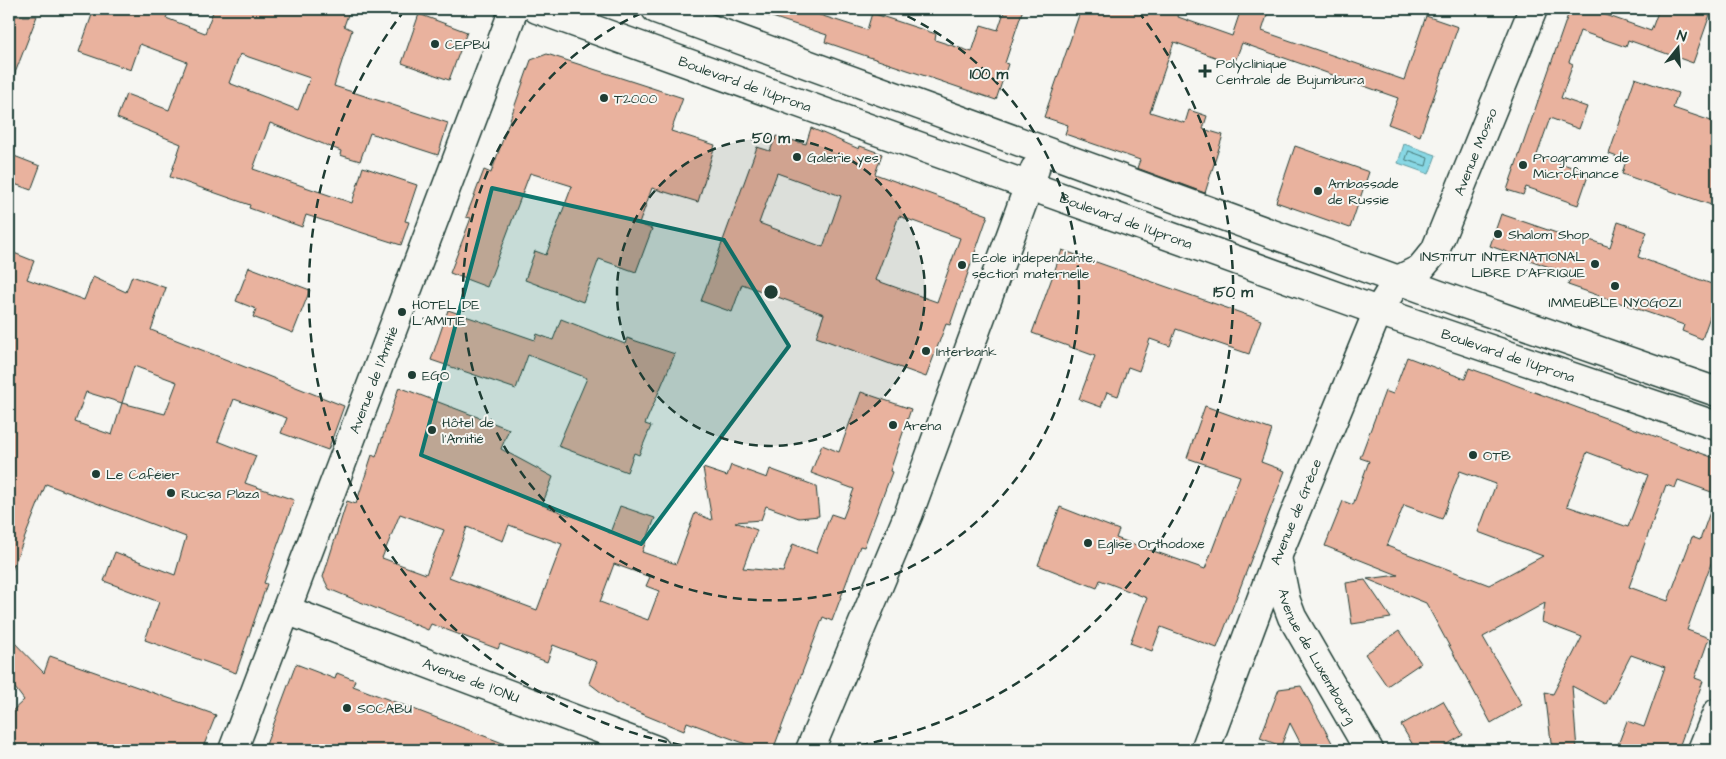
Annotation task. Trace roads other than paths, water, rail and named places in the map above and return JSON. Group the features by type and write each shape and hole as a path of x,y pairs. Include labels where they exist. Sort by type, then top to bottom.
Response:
{"street":[{"name":"Avenue de l'Amitié","path":"233,750 514,9"},
{"name":"Boulevard de l'Uprona","path":"537,9 1378,310 1717,426"},
{"path":"656,9 773,50 1041,151 1398,280 1717,392"},
{"name":"Avenue Mosso","path":"1398,280 1420,269 1435,251 1533,9"},
{"path":"810,750 909,513 1041,151"},
{"name":"Avenue de Grèce","path":"1205,750 1277,556 1378,310 1398,280"},
{"name":"Avenue de Luxembourg","path":"1277,556 1286,600 1292,617 1369,750"},
{"name":"Avenue de l'ONU","path":"286,610 656,750"},
{"path":"1702,750 1717,714"}],"water":[{"path":"1404,144 1436,155 1429,174 1398,163"}],"place":[{"name":"CEPBU","path":"435,44"},
{"name":"Polyclinique Centrale de Bujumbura","path":"1205,71"},
{"name":"T2000","path":"604,98"},
{"name":"Galerie yes","path":"797,157"},
{"name":"Programme de Microfinance","path":"1523,165"},
{"name":"Ambassade de Russie","path":"1318,191"},
{"name":"Shalom Shop","path":"1498,234"},
{"name":"INSTITUT INTERNATIONAL LIBRE D'AFRIQUE","path":"1595,264"},
{"name":"Ecole independante, section maternelle","path":"962,265"},
{"name":"IMMEUBLE NYOGOZI","path":"1615,286"},
{"name":"HOTEL DE L'AMITIE","path":"402,312"},
{"name":"Interbank","path":"926,351"},
{"name":"EGO","path":"412,375"},
{"name":"Arena","path":"893,425"},
{"name":"Hôtel de l'Amitié","path":"432,430"},
{"name":"OTB","path":"1473,455"},
{"name":"Le Caféier","path":"96,474"},
{"name":"Rucsa Plaza","path":"171,493"},
{"name":"Eglise Orthodoxe","path":"1088,543"},
{"name":"SOCABU","path":"347,708"}]}
